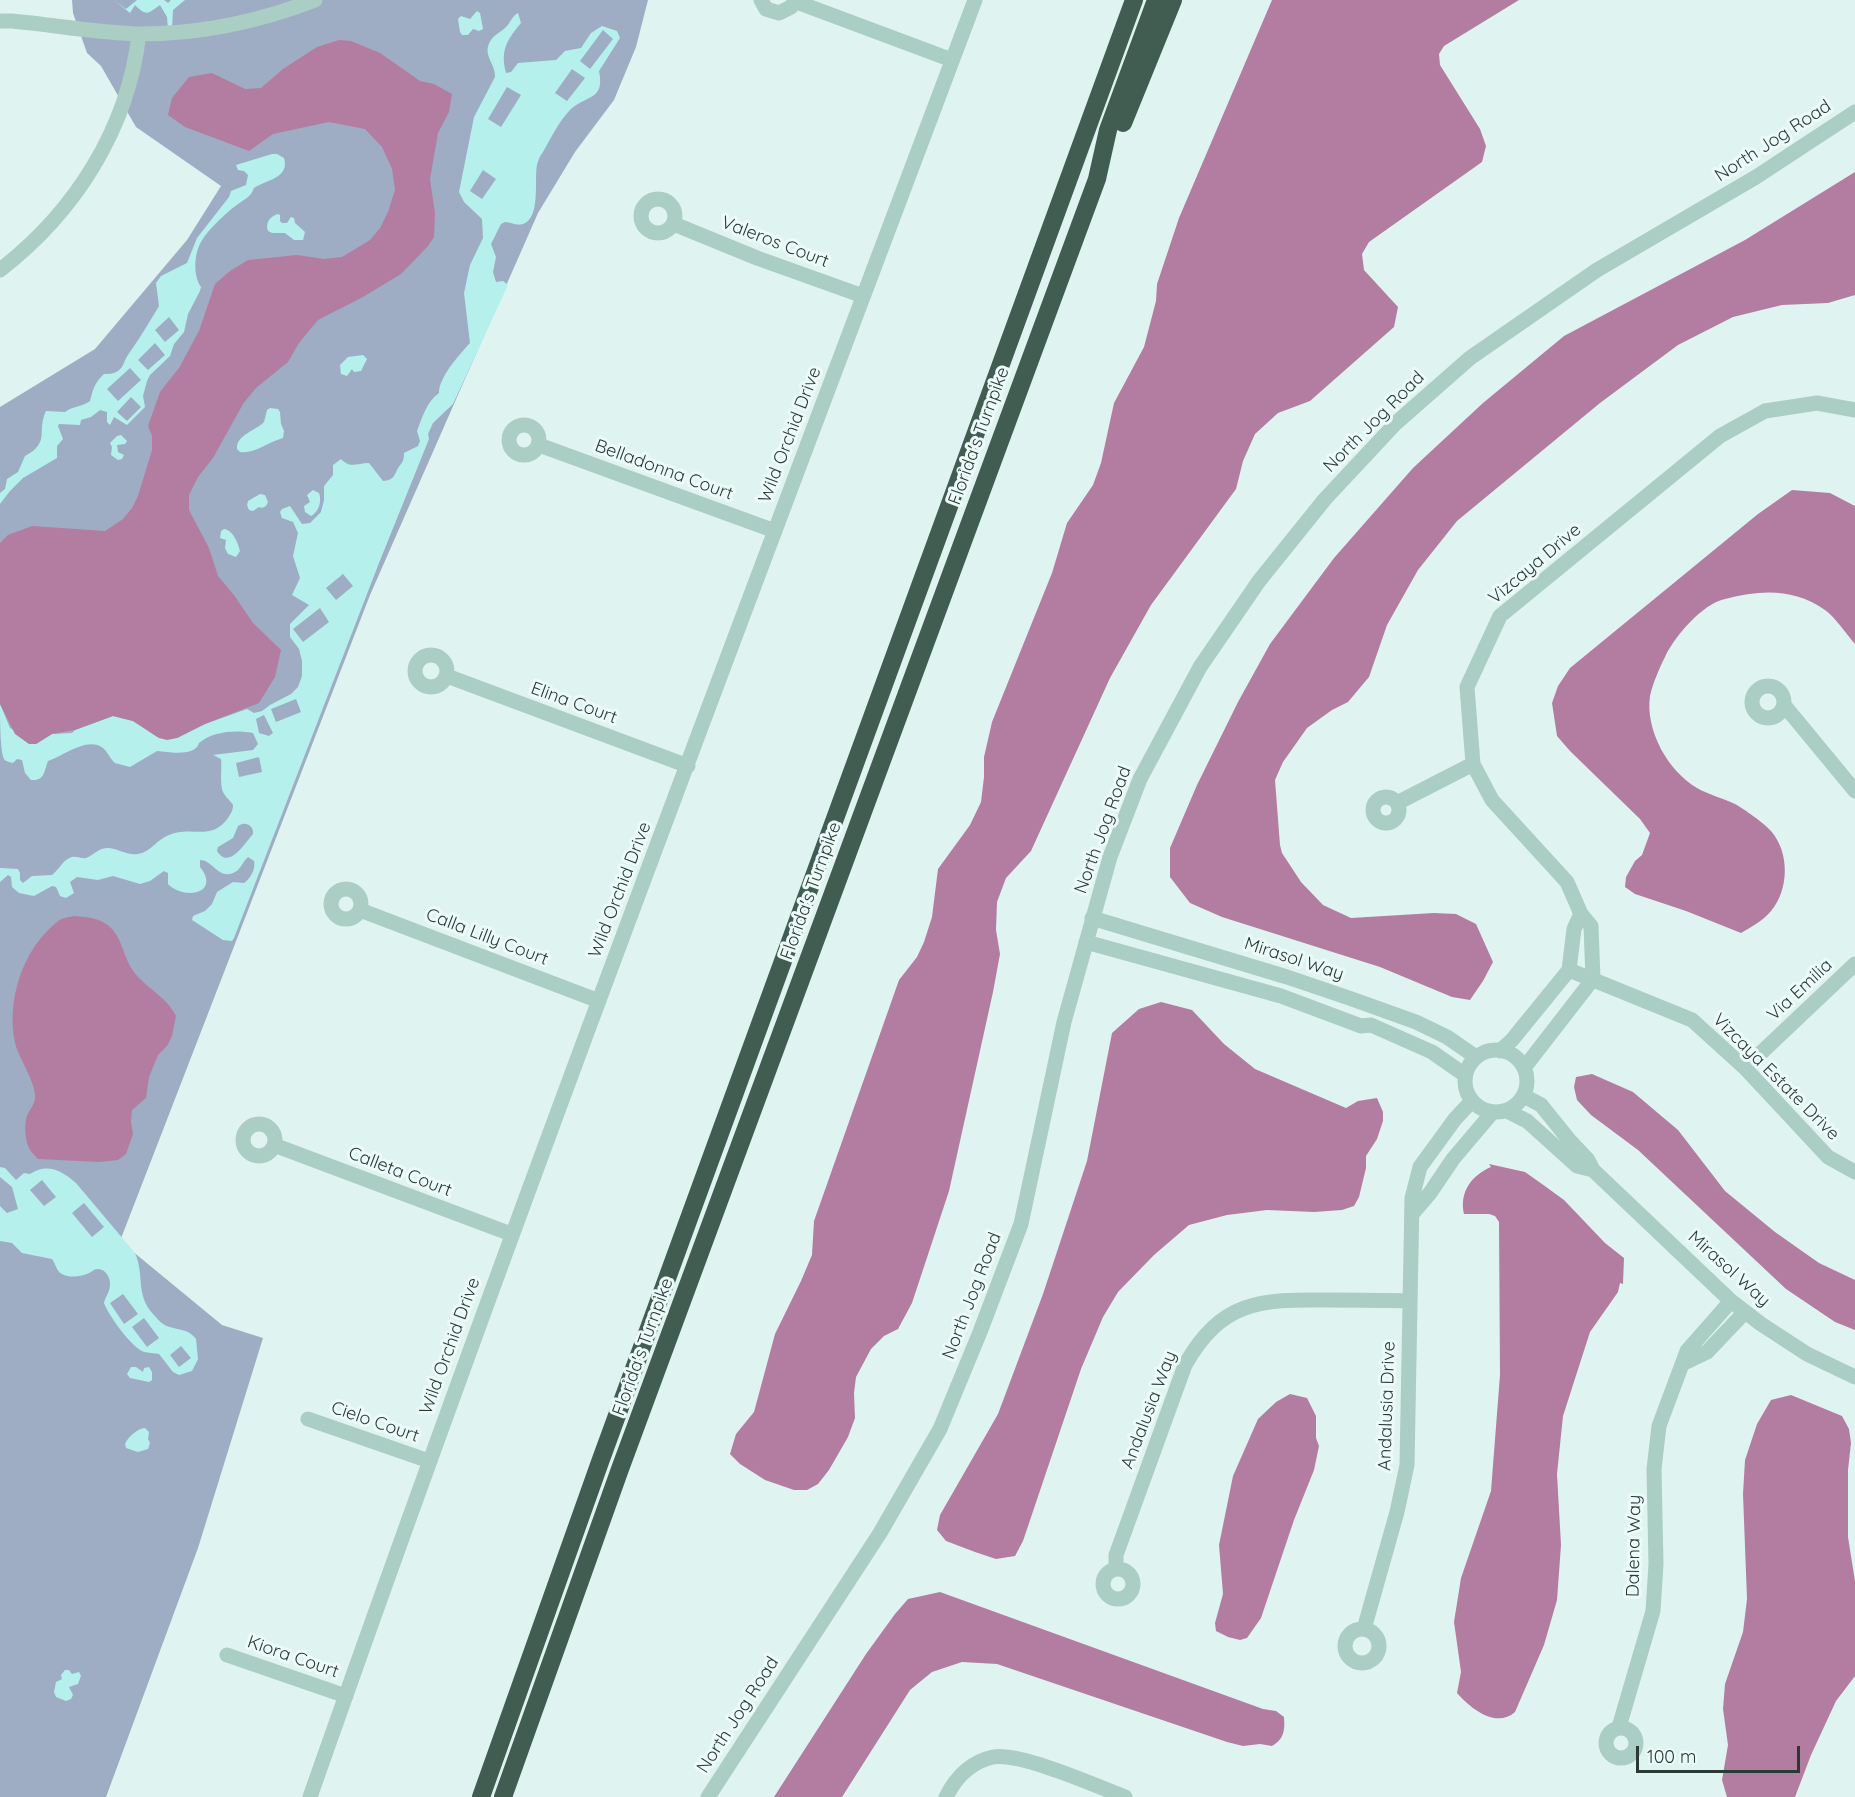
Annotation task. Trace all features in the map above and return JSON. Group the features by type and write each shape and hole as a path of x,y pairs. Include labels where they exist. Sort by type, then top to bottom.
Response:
{"highway":[{"name":"Florida's Turnpike","path":"481,1797 604,1451 1134,0"},
{"name":"Florida's Turnpike","path":"503,1797 624,1457 1097,179 1108,130 1156,0"},
{"path":"1097,179 1119,133 1173,0"}],"street":[{"path":"0,21 139,34 198,32 284,12 315,0"},
{"path":"761,0 766,9 779,13 786,11 795,0 952,60"},
{"name":"Wild Orchid Drive","path":"310,1797 512,1234 975,0"},
{"path":"0,270 22,253 48,227 73,197 94,166 125,100 136,64 139,34"},
{"name":"North Jog Road","path":"708,1797 880,1533 940,1429 1021,1224 1064,1022 1110,857 1140,779 1200,667 1259,581 1325,499 1396,423 1470,358 1597,270 1756,177 1855,112"},
{"name":"Valeros Court","path":"674,224 757,258 864,296"},
{"name":"Vizcaya Drive","path":"1593,979 1591,926 1581,914 1568,882 1492,800 1473,764 1467,687 1500,616 1720,436 1765,411 1817,403 1855,410"},
{"name":"Belladonna Court","path":"539,445 775,531"},
{"name":"Elina Court","path":"447,676 687,766"},
{"path":"1784,705 1855,791"},
{"path":"1398,803 1473,764"},
{"name":"Calla Lilly Court","path":"360,910 599,1001"},
{"path":"1500,1051 1512,1040 1569,970 1574,929 1581,914"},
{"name":"Mirasol Way","path":"1092,918 1287,977 1416,1022 1447,1037 1476,1057"},
{"path":"1086,942 1281,996 1360,1026 1368,1035 1389,1044 1445,1061 1465,1076"},
{"name":"Via Emilia","path":"1745,1068 1855,964"},
{"name":"Vizcaya Estate Drive","path":"1569,970 1692,1020 1745,1068 1828,1157 1855,1172"},
{"path":"1524,1068 1593,979"},
{"path":"1412,1214 1430,1193 1453,1159 1500,1112 1524,1096 1527,1082 1524,1068 1515,1057 1491,1050 1476,1057 1466,1071 1464,1087 1471,1102 1484,1111 1500,1112"},
{"name":"Mirasol Way","path":"1524,1096 1541,1106 1588,1160 1593,1170 1745,1312 1783,1340 1855,1377"},
{"name":"Andalusia Drive","path":"1364,1629 1397,1512 1407,1465 1412,1198 1420,1167 1455,1119 1471,1102"},
{"name":"Mirasol Way","path":"1500,1112 1527,1121 1577,1166 1593,1170"},
{"name":"Calleta Court","path":"274,1145 512,1234"},
{"name":"Andalusia Way","path":"1116,1569 1116,1555 1185,1365 1205,1335 1233,1313 1266,1301 1281,1299 1410,1301"},
{"name":"Dalena Way","path":"1618,1728 1653,1611 1656,1564 1654,1469 1659,1426 1687,1351 1731,1300"},
{"path":"1682,1364 1707,1352 1745,1312"},
{"name":"Cielo Court","path":"308,1419 429,1461"},
{"name":"Kiora Court","path":"227,1655 346,1696"},
{"path":"946,1797 954,1781 972,1765 994,1757 1028,1762 1125,1797"}],"shaded area":[{"path":"72,0 648,0 636,47 614,100 575,152 538,213 370,595 120,1241 222,1325 263,1338 198,1548 106,1797 0,1797 0,407 95,349 187,240 221,186 136,127 101,66 87,53 73,13"},
{"path":"1272,0 1519,0 1444,46 1439,54 1440,65 1480,129 1486,146 1482,162 1369,242 1362,254 1364,270 1398,307 1394,327 1310,401 1278,413 1255,434 1243,461 1236,489 1151,605 1110,678 1031,851 1006,878 997,902 996,930 1000,954 949,1191 912,1303 898,1329 884,1336 871,1349 856,1377 855,1418 848,1437 829,1470 818,1484 807,1490 794,1490 765,1480 740,1464 730,1454 736,1434 754,1412 775,1334 812,1255 814,1221 899,980 917,957 924,942 932,917 938,869 970,825 981,802 984,757 992,722 1052,573 1067,523 1093,485 1101,463 1114,403 1144,347 1156,301 1157,284 1179,218"},
{"path":"339,40 351,41 380,53 420,81 434,84 452,94 449,112 438,133 430,179 435,213 434,237 401,274 318,320 299,343 288,362 256,388 243,404 189,495 189,510 209,548 218,576 253,623 281,650 275,677 259,703 205,724 177,738 167,740 159,738 133,721 113,716 75,730 52,734 36,744 29,744 15,734 0,704 0,543 8,535 32,526 105,531 123,519 138,496 152,450 152,436 148,426 160,392 179,368 199,331 215,284 248,260 297,255 324,259 342,257 370,240 380,228 395,190 392,169 382,147 365,129 329,122 273,134 249,151 185,127 168,115 172,98 189,77 212,73 245,89 261,88 283,69 317,47"},
{"path":"1855,172 1855,295 1828,303 1782,305 1733,317 1678,345 1600,403 1457,521 1418,570 1387,625 1369,677 1348,702 1332,710 1307,728 1283,762 1275,780 1280,845 1282,853 1301,882 1323,905 1351,918 1434,913 1456,914 1476,924 1493,962 1470,1000 1452,997 1380,967 1222,917 1190,903 1170,877 1170,848 1197,785 1238,702 1270,644 1334,558 1413,468 1483,403 1564,336 1745,240"},
{"path":"1792,490 1830,493 1855,506 1855,644 1829,613 1801,598 1789,594 1764,593 1725,599 1698,614 1675,640 1656,676 1650,696 1649,709 1655,736 1677,771 1697,788 1735,804 1754,816 1771,831 1782,850 1784,882 1777,902 1764,918 1741,933 1635,894 1625,887 1626,877 1635,861 1642,855 1650,833 1640,819 1557,736 1552,703 1558,686 1570,668 1758,514"},
{"path":"74,916 95,919 109,926 116,935 134,972 167,1003 176,1016 172,1036 167,1046 158,1055 149,1077 146,1098 132,1110 133,1134 126,1154 118,1160 99,1162 38,1159 29,1148 26,1137 26,1120 35,1093 15,1043 13,1010 15,993 26,961 35,946 59,921"},
{"path":"1161,1002 1192,1010 1224,1044 1255,1069 1346,1108 1358,1101 1377,1098 1383,1112 1383,1121 1377,1139 1366,1156 1366,1168 1359,1197 1354,1206 1342,1210 1314,1212 1267,1210 1227,1215 1189,1225 1154,1255 1118,1292 1103,1317 1081,1369 1023,1541 1015,1556 996,1559 946,1541 937,1530 940,1515 998,1414 1043,1294 1087,1161 1112,1033 1139,1009"},
{"path":"1592,1074 1633,1092 1678,1130 1725,1191 1775,1232 1819,1263 1855,1280 1855,1330 1835,1322 1786,1289 1638,1150 1591,1115 1577,1100 1574,1087 1576,1077"},
{"path":"1489,1164 1525,1172 1564,1200 1605,1243 1624,1258 1623,1284 1620,1283 1618,1292 1590,1332 1563,1416 1557,1474 1561,1545 1557,1600 1544,1645 1515,1712 1508,1717 1500,1718 1476,1710 1457,1693 1461,1672 1454,1622 1461,1578 1491,1491 1500,1375 1499,1222 1495,1216 1489,1214 1464,1214 1463,1206 1463,1198 1468,1185 1484,1170 1491,1167"},
{"path":"1290,1394 1307,1398 1316,1416 1316,1438 1319,1446 1314,1470 1294,1520 1261,1618 1247,1638 1240,1640 1216,1631 1215,1623 1223,1594 1219,1545 1233,1476 1258,1419 1276,1402"},
{"path":"1791,1395 1842,1416 1849,1429 1851,1443 1848,1470 1848,1537 1855,1581 1855,1676 1836,1701 1795,1797 1727,1797 1722,1780 1728,1745 1723,1709 1725,1684 1743,1632 1747,1599 1743,1494 1745,1460 1757,1424 1771,1400"},
{"path":"940,1592 1263,1709 1276,1711 1284,1717 1283,1734 1272,1746 1260,1744 1243,1746 997,1664 962,1662 932,1672 910,1690 842,1797 774,1797 866,1654 895,1614 908,1599"}],"sand":[{"path":"114,0 126,9 137,0 164,0 168,3 171,0 185,0 173,10 172,29 168,29 167,17 160,5 146,13 135,5 130,13"},
{"path":"477,11 480,13 483,29 479,31 473,29 468,35 462,35 458,19 461,16 470,19"},
{"path":"518,13 521,23 504,52 506,73 511,72 518,63 556,60 565,51 581,48 591,33 602,26 617,31 620,38 599,71 600,81 597,92 566,114 539,158 536,172 535,207 529,220 523,224 505,222 501,224 491,244 496,257 493,272 496,282 503,281 508,285 453,404 433,423 428,434 429,439 234,938 232,941 223,940 192,920 193,916 205,911 212,904 217,892 233,882 244,883 248,879 253,870 254,861 248,857 237,871 229,874 220,872 209,863 200,860 206,883 204,888 198,892 191,893 175,889 168,884 168,873 164,871 150,881 140,884 113,876 98,880 77,877 70,882 74,893 66,898 60,896 56,887 52,886 34,896 19,893 12,887 11,877 8,875 0,882 0,868 18,869 20,880 23,883 32,876 52,875 72,857 86,858 107,848 138,854 147,851 161,839 177,832 215,829 231,813 233,805 222,789 221,759 213,755 253,750 258,744 253,733 218,734 205,739 197,747 187,752 157,751 130,767 115,763 103,748 90,744 48,761 41,777 31,780 25,773 22,760 17,759 13,763 4,759 0,704 10,728 36,744 52,734 72,733 113,716 133,721 159,738 177,738 205,724 247,709 254,713 262,711 291,694 298,687 302,676 302,661 299,649 290,637 290,624 309,605 292,595 300,578 293,556 298,533 293,522 282,518 280,512 290,506 302,524 310,523 321,512 324,486 333,475 333,465 341,459 351,465 369,463 383,481 392,479 404,458 404,453 418,446 420,441 417,431 425,410 439,393 442,380 450,366 470,343 464,293 470,265 483,238 482,219 464,202 459,192 474,117 495,77 488,55 488,45 492,38","holes":["603,30 613,39 590,69 580,61","572,69 585,78 567,101 555,93","507,87 521,95 501,127 488,119","483,170 496,179 482,199 470,191","343,574 353,586 336,600 326,588","320,608 329,622 303,642 293,629","296,699 301,712 276,722 271,709","264,715 273,733 269,736 259,733 256,719","259,757 262,772 239,777 236,763","245,824 252,828 253,834 231,857 222,856 217,851 218,847 233,838 238,826"]},
{"path":"277,154 284,158 285,165 284,170 276,178 254,188 248,197 216,223 201,242 195,265 200,291 188,314 184,332 174,344 170,356 150,375 147,381 143,396 145,407 127,425 114,417 110,425 107,422 107,412 100,410 91,417 81,420 80,425 59,424 63,439 57,446 57,458 23,478 0,504 0,493 5,489 7,479 18,472 25,456 38,446 46,411 65,412 87,403 104,374 111,374 122,368 159,306 156,283 161,276 187,263 197,238 229,197 231,191 246,185 248,175 238,170 236,165","holes":["169,317 179,330 165,342 155,330","155,343 165,355 148,370 138,360","130,368 141,380 118,401 107,389","131,397 141,407 127,421 117,412"]},
{"path":"278,214 282,223 287,223 291,217 294,218 295,223 305,232 303,240 294,240 285,233 268,231 269,220"},
{"path":"363,355 367,359 361,371 354,372 352,369 347,376 341,374 340,365 348,357"},
{"path":"278,409 280,412 283,438 256,450 240,452 237,449 240,440 264,422 267,410"},
{"path":"121,435 127,441 125,444 117,445 118,452 124,455 118,460 111,455 110,443"},
{"path":"313,490 319,493 320,503 316,512 311,516 305,512 304,506 310,502 307,495"},
{"path":"260,494 265,495 268,502 266,506 253,511 249,510 248,501"},
{"path":"224,529 232,534 236,541 240,551 236,557 228,554 225,548 226,540 220,538 221,531"},
{"path":"0,1167 5,1168 16,1180 24,1173 30,1174 48,1169 65,1175 76,1183 135,1253 147,1307 163,1324 185,1331 196,1339 198,1359 192,1371 179,1375 173,1372 159,1354 144,1352 127,1338 104,1303 110,1282 103,1270 96,1269 79,1276 65,1275 58,1271 52,1259 22,1253 12,1243 0,1241 0,1206 7,1213 18,1209 12,1187 0,1177","holes":["42,1180 56,1197 44,1206 30,1190","84,1203 104,1227 92,1237 72,1213","123,1294 138,1314 124,1324 110,1303","144,1318 159,1338 147,1347 132,1327","181,1346 191,1358 179,1367 170,1355"]},
{"path":"131,1367 136,1367 143,1372 144,1368 149,1367 152,1380 149,1382 130,1378 127,1374"},
{"path":"145,1428 149,1432 148,1449 138,1452 126,1448 125,1444 131,1436"},
{"path":"65,1670 69,1670 72,1674 79,1672 81,1676 78,1684 69,1687 73,1695 66,1701 56,1697 54,1692 56,1682 62,1679 61,1675"}]}
